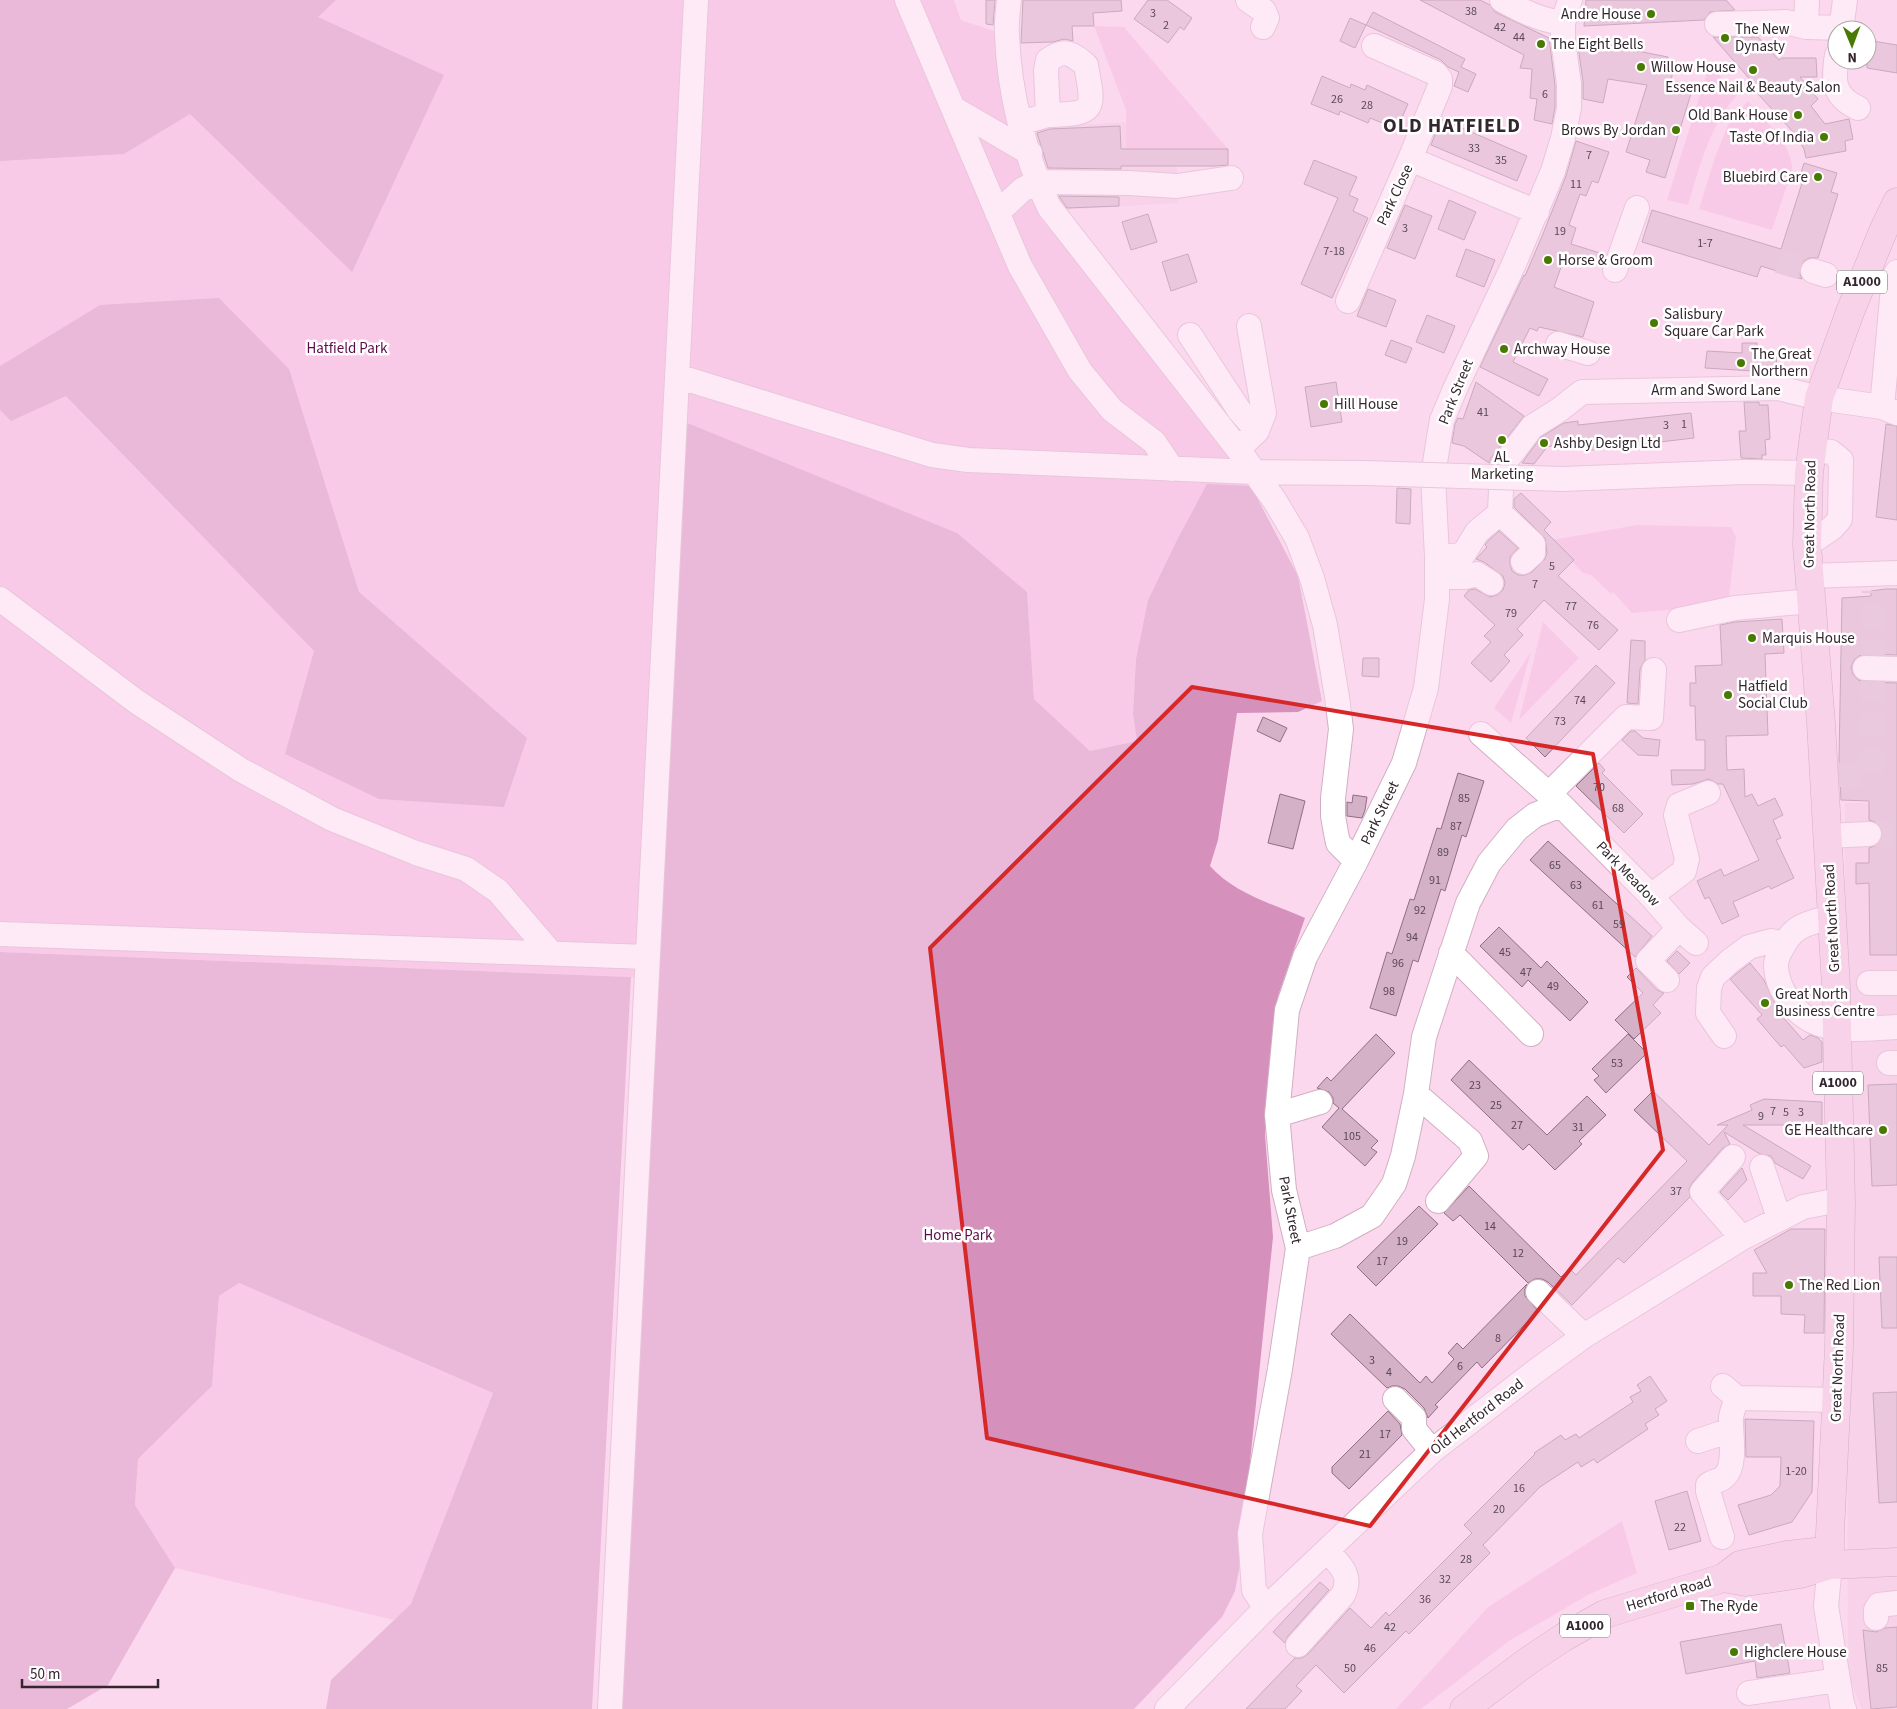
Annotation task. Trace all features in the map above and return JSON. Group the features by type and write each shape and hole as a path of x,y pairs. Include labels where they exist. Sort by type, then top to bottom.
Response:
{"main road":[{"name":"Great North Road","path":"1830,1565 1837,1400 1841,1202 1837,1030 1827,836 1831,775 1807,545 1810,461 1819,398 1844,327 1890,232 1897,202"},
{"name":"Hertford Road","path":"1464,1709 1528,1660 1605,1614 1723,1578 1740,1565 1788,1555 1816,1552 1830,1565"},
{"path":"1830,1565 1897,1562"}],"street":[{"path":"610,1709 696,0"},
{"path":"907,0 1020,266 1080,372 1112,410 1154,442 1172,469"},
{"path":"1009,0 1007,34 1013,89 1020,123 1038,182 1049,207 1092,259 1238,449 1275,501 1297,538 1312,578 1325,624 1341,728 1333,816 1338,843 1356,861"},
{"path":"1248,0 1264,11 1267,18 1264,28"},
{"path":"1502,0 1531,15 1551,22 1563,23"},
{"name":"Park Street","path":"1266,1608 1254,1590 1250,1534 1280,1369 1298,1248 1284,1190 1277,1115 1287,1010 1305,957 1356,861 1404,763 1426,688 1437,599 1433,476 1442,420 1457,384 1514,266 1553,171 1563,138 1569,108 1569,84 1563,40 1563,23 1570,0"},
{"path":"1806,26 1807,0"},
{"path":"1843,20 1845,0"},
{"path":"1718,24 1786,22 1827,28"},
{"path":"1374,46 1435,73 1440,79 1440,86 1410,159"},
{"path":"1834,70 1833,76 1837,89 1849,104 1858,108"},
{"path":"953,108 1030,154"},
{"path":"1020,123 1048,115"},
{"name":"Park Close","path":"1348,301 1410,159 1537,212"},
{"path":"997,213 1023,189 1038,182 1129,183 1177,186 1231,178"},
{"path":"1615,270 1637,208"},
{"path":"1889,410 1894,277 1897,272"},
{"path":"1238,449 1257,431 1264,413 1249,326"},
{"path":"1190,335 1239,410 1257,431"},
{"path":"1558,344 1588,353"},
{"path":"677,376 932,455 968,460 1254,472 1562,479 1744,472 1810,461"},
{"name":"Arm and Sword Lane","path":"1500,513 1502,466 1532,427 1559,410 1582,392 1763,387 1778,388 1819,398 1889,410"},
{"path":"1437,567 1463,556 1477,532 1500,513 1533,544 1533,553 1523,562"},
{"path":"1437,567 1466,577 1477,574 1491,583"},
{"path":"1679,620 1735,608 1810,588 1874,582 1897,573"},
{"path":"0,599 137,702 241,770 332,819 416,853 466,869 498,891 550,953"},
{"path":"1897,655 1869,661 1897,669"},
{"path":"1298,1248 1335,1236 1372,1216 1394,1184 1403,1156 1416,1094 1424,1037 1468,903 1489,863 1501,846 1517,828 1555,800 1626,717 1651,718 1654,670"},
{"name":"Park Meadow","path":"1481,734 1555,800 1688,935 1648,960 1667,980"},
{"path":"1651,896 1684,871 1687,859 1676,815 1679,805 1708,793"},
{"path":"1827,836 1869,834"},
{"path":"1832,917 1796,930 1784,944 1776,965 1780,986 1795,1010 1810,1020 1837,1030 1897,1027"},
{"path":"0,934 647,957"},
{"path":"1724,1036 1708,1013 1709,988 1713,977 1749,947 1772,941 1784,944"},
{"path":"1451,953 1531,1034"},
{"path":"1869,983 1897,983"},
{"path":"1416,1094 1470,1141 1476,1156 1438,1201"},
{"path":"1277,1115 1320,1102"},
{"path":"1733,1157 1702,1192 1742,1238"},
{"path":"1762,1167 1779,1218"},
{"name":"Old Hertford Road","path":"1167,1709 1266,1608 1432,1452 1536,1370 1584,1336 1742,1238 1803,1207 1841,1202"},
{"path":"1538,1292 1584,1336"},
{"path":"1722,1537 1708,1486 1712,1482 1724,1478 1729,1471 1732,1416 1730,1392 1837,1400"},
{"path":"1395,1399 1414,1418 1414,1429 1432,1452"},
{"path":"1698,1441 1731,1430"},
{"path":"1298,1645 1348,1587 1343,1570 1327,1551"},
{"name":"Great North Road","path":"1830,1565 1826,1606 1841,1707"},
{"path":"1876,1618 1876,1610 1879,1605 1897,1603"},
{"path":"1749,1693 1838,1680"}],"highlighted area":[{"path":"1192,687 1593,754 1663,1150 1370,1526 987,1438 930,948"}],"shaded area":[{"path":"1126,122 1127,149 1176,148 1178,203 1062,210 1027,128"},
{"path":"1845,803 1897,803 1897,1709 1862,1709 1848,1674"}],"green space":[{"name":"Hatfield Park","path":"0,0 954,0 961,20 1000,33 1011,120 1039,216 1238,455 1251,486 1176,542 1148,600 1136,659 1133,714 1137,741 1090,751 1034,699 1027,592 687,424 657,978 0,952"},
{"path":"0,0 336,0 318,17 444,75 352,272 190,114 124,154 0,161"},
{"path":"1094,26 1124,27 1228,149 1126,149 1126,110"},
{"path":"1709,66 1739,93 1720,118 1713,132 1688,205 1667,200"},
{"path":"1748,101 1777,133 1791,161 1792,171 1772,230 1699,209 1715,157 1729,123"},
{"path":"219,298 289,369 359,592 527,738 504,807 379,799 285,754 314,651 66,396 11,421 0,410 0,366 100,305"},
{"name":"Home Park","path":"687,423 957,533 1027,592 1034,699 1090,751 1137,741 1133,714 1136,659 1148,600 1207,484 1251,486 1298,576 1322,701 1298,712 1237,713 1218,840 1210,866 1230,884 1242,891 1305,918 1278,996 1265,1135 1273,1237 1239,1570 1235,1591 1222,1617 1134,1709 617,1709"},
{"path":"1637,525 1731,527 1736,537 1728,605 1632,613 1613,592 1611,594 1591,575 1583,573 1552,540"},
{"path":"1543,622 1579,658 1519,720"},
{"path":"1531,652 1511,723 1494,708"},
{"path":"0,952 631,977 592,1709 326,1709 331,1680 411,1604 493,1393 239,1283 219,1296 212,1386 138,1459 135,1505 175,1568 108,1685 67,1709 0,1709"},
{"path":"239,1283 493,1393 411,1605 394,1620 175,1568 135,1505 138,1459 212,1386 219,1296"},
{"path":"1622,1521 1637,1573 1588,1595 1509,1641 1421,1709 1396,1709 1488,1607"}],"building":[{"path":"986,0 995,0 993,25 986,24"},
{"path":"1023,0 1121,0 1122,11 1093,13 1094,26 1072,26 1073,41 1064,39 1053,42 1021,43"},
{"path":"1148,0 1167,0 1192,18 1184,30 1180,27 1168,43 1134,19"},
{"path":"1420,0 1480,0 1490,5 1495,12 1549,38 1555,85 1555,107 1552,124 1534,120 1537,99 1530,98 1532,69 1520,68 1524,55"},
{"name":"Andre House","path":"1586,0 1726,0 1735,10 1710,12 1704,20 1584,26"},
{"path":"1373,12 1465,59 1461,67 1476,74 1468,92 1454,86 1459,72 1448,67 1441,60 1366,25"},
{"path":"1350,18 1366,25 1355,48 1340,41"},
{"path":"1713,37 1758,37 1779,60 1782,58 1816,58 1817,77 1800,77 1818,99 1811,106 1825,124 1849,119 1853,139 1845,141 1846,151 1806,158 1804,149 1795,134 1757,93 1760,91"},
{"path":"1577,39 1668,57 1668,61 1675,63 1671,80 1693,87 1665,178 1646,172 1650,160 1626,152 1647,85 1608,79 1603,103 1583,99 1583,82"},
{"path":"1877,42 1897,45 1897,73 1877,70"},
{"path":"1322,76 1350,88 1351,84 1365,90 1367,85 1408,104 1397,129 1370,118 1368,123 1340,111 1339,115 1311,104"},
{"path":"1441,119 1527,156 1517,181 1431,145"},
{"path":"1120,126 1121,149 1228,149 1228,165 1121,166 1121,169 1048,168 1037,133 1050,129"},
{"path":"1576,141 1609,152 1598,183 1592,181 1586,196 1580,194 1569,225 1576,228 1571,244 1600,253 1597,264 1565,256 1554,287 1594,302 1583,337 1539,327 1537,331 1530,328 1513,362 1548,379 1539,396 1480,367 1525,276 1543,234 1566,176"},
{"path":"1314,160 1357,177 1349,195 1358,199 1353,211 1368,218 1332,298 1301,284 1338,198 1304,184"},
{"path":"1804,163 1837,173 1831,192 1838,194 1818,258 1809,258 1804,261 1800,267 1802,279 1761,266 1757,277 1642,242 1652,210 1781,249 1802,183 1798,182"},
{"path":"1059,196 1119,197 1119,206 1067,208"},
{"path":"1449,200 1476,212 1464,240 1438,229"},
{"path":"1405,205 1432,216 1415,259 1387,248"},
{"path":"1148,214 1157,242 1131,250 1122,222"},
{"path":"1466,249 1495,260 1484,287 1456,276"},
{"path":"1188,254 1197,282 1171,291 1162,262"},
{"path":"1368,289 1396,300 1386,327 1357,316"},
{"path":"1427,315 1455,326 1444,353 1416,342"},
{"path":"1391,340 1412,348 1406,363 1385,355"},
{"name":"The Great Northern","path":"1742,343 1757,343 1757,354 1776,354 1777,371 1753,373 1753,371 1705,368 1707,351 1742,353"},
{"name":"Hill House","path":"1336,382 1342,422 1311,427 1305,387"},
{"path":"1476,382 1524,416 1489,463 1464,446 1452,443 1455,424 1458,418 1463,419"},
{"path":"1744,402 1759,402 1759,405 1768,405 1770,439 1765,440 1766,455 1762,455 1762,459 1741,458 1739,431 1746,431"},
{"path":"1691,413 1694,438 1591,450 1589,438 1547,447 1534,464 1522,463 1541,437 1564,423 1578,421 1578,425"},
{"path":"1886,424 1897,426 1897,520 1876,517"},
{"path":"1397,488 1411,489 1410,524 1396,523"},
{"path":"1521,493 1551,522 1544,530 1574,560 1558,576 1618,630 1599,650 1544,600 1517,629 1523,635 1504,655 1510,661 1491,682 1471,663 1491,642 1484,636 1495,625 1464,596 1469,590 1475,589 1490,597 1497,595 1503,590 1505,583 1503,576 1484,562 1476,559 1487,547 1485,545 1488,541 1499,531 1518,548 1510,557 1510,564 1512,571 1518,575 1532,572 1545,559 1547,553 1545,538 1514,507 1514,499"},
{"path":"1897,589 1897,655 1865,654 1854,660 1851,667 1853,674 1858,680 1897,683 1897,955 1870,955 1869,883 1856,884 1856,863 1869,863 1869,848 1877,845 1883,833 1880,826 1869,820 1869,801 1841,800 1839,759 1842,598 1871,596 1871,591"},
{"path":"1782,619 1784,653 1765,654 1768,735 1726,736 1727,770 1744,769 1745,797 1752,794 1758,806 1775,798 1783,815 1773,820 1781,838 1776,840 1794,878 1771,889 1769,886 1733,902 1739,916 1722,924 1709,897 1705,899 1697,881 1721,869 1724,876 1759,860 1723,784 1718,784 1709,779 1693,784 1672,785 1671,770 1705,770 1705,740 1696,740 1695,706 1690,706 1690,683 1696,683 1695,666 1722,665 1720,625 1735,622"},
{"path":"1631,640 1645,641 1645,660 1640,669 1638,704 1627,703"},
{"path":"1363,658 1379,658 1379,677 1362,676"},
{"path":"1596,665 1615,683 1545,757 1526,738"},
{"path":"1263,717 1287,728 1280,742 1257,731"},
{"path":"1631,731 1635,731 1643,738 1660,740 1658,756 1638,755 1622,740"},
{"path":"1599,763 1605,770 1602,773 1643,814 1624,833 1576,786"},
{"path":"1458,773 1484,781 1466,837 1462,835 1445,891 1441,889 1418,962 1413,960 1396,1016 1370,1008 1387,952 1392,954 1410,899 1414,900 1437,828 1441,829"},
{"path":"1280,794 1305,801 1293,849 1268,843"},
{"path":"1353,795 1367,797 1362,818 1347,816 1347,802 1352,803"},
{"path":"1548,841 1652,936 1635,957 1530,860"},
{"path":"1499,927 1541,968 1547,961 1588,1002 1570,1021 1528,980 1522,987 1480,946"},
{"path":"1677,951 1690,963 1679,974 1667,961"},
{"name":"Great North Business Centre","path":"1750,963 1764,980 1776,1006 1774,1007 1803,1040 1810,1035 1822,1042 1822,1062 1804,1068 1784,1045 1781,1047 1757,1019 1762,1015 1730,979"},
{"path":"1636,968 1657,990 1664,993 1653,1005 1661,1013 1634,1039 1615,1020 1643,993 1627,977"},
{"path":"1376,1034 1395,1053 1342,1109 1378,1141 1371,1148 1377,1152 1365,1166 1322,1127 1339,1108 1333,1103 1333,1098 1329,1092 1317,1088 1327,1077 1331,1081"},
{"path":"1628,1034 1647,1053 1606,1093 1594,1080 1599,1076 1592,1069"},
{"path":"1469,1060 1547,1135 1587,1096 1606,1115 1579,1141 1582,1144 1555,1170 1529,1144 1523,1150 1451,1080"},
{"name":"GE Healthcare","path":"1897,1084 1897,1185 1872,1186 1868,1085"},
{"path":"1653,1091 1709,1145 1728,1125 1717,1125 1752,1110 1750,1105 1764,1099 1822,1102 1822,1125 1743,1125 1811,1166 1803,1179 1775,1163 1771,1156 1760,1154 1724,1132 1730,1144 1723,1148 1692,1183 1689,1189 1690,1197 1624,1263 1618,1258 1572,1305 1548,1282 1542,1279 1535,1279 1528,1283 1460,1215 1453,1221 1444,1213 1469,1186 1561,1277 1570,1269 1576,1275 1687,1161 1634,1110"},
{"path":"1742,1168 1747,1180 1728,1200 1720,1192"},
{"path":"1419,1206 1438,1224 1376,1286 1357,1267"},
{"name":"The Red Lion","path":"1791,1229 1825,1229 1824,1333 1804,1333 1805,1315 1781,1314 1781,1296 1753,1296 1753,1273 1767,1273 1754,1250"},
{"path":"1879,1257 1897,1257 1897,1328 1882,1328"},
{"path":"1527,1284 1525,1296 1538,1311 1482,1368 1477,1362 1435,1405 1438,1407 1428,1418 1424,1408 1405,1389 1398,1386 1387,1388 1331,1334 1350,1314 1420,1383 1426,1376 1432,1383 1454,1359 1448,1353 1457,1343 1463,1349"},
{"path":"1650,1376 1667,1401 1655,1409 1659,1415 1645,1424 1648,1429 1597,1463 1594,1459 1581,1467 1578,1462 1540,1487 1483,1545 1490,1553 1409,1634 1406,1631 1344,1693 1316,1665 1296,1686 1302,1691 1285,1709 1246,1709 1295,1658 1302,1658 1308,1654 1350,1608 1371,1628 1386,1612 1389,1616 1472,1533 1464,1525 1534,1453 1561,1435 1565,1440 1576,1434 1579,1438 1633,1402 1630,1397 1641,1391 1637,1385"},
{"path":"1897,1392 1897,1502 1879,1503 1873,1393"},
{"path":"1388,1411 1400,1424 1402,1435 1349,1489 1332,1473 1332,1467"},
{"path":"1745,1419 1814,1421 1812,1492 1792,1522 1749,1535 1738,1505 1771,1495 1780,1486 1781,1457 1746,1457"},
{"path":"1687,1491 1701,1541 1669,1550 1655,1501"},
{"path":"1320,1582 1329,1590 1288,1636 1285,1643 1273,1632"},
{"name":"Highclere House","path":"1781,1624 1790,1673 1757,1678 1755,1661 1686,1674 1680,1642"},
{"path":"1897,1627 1897,1707 1871,1709 1863,1630 1876,1632 1885,1628"}],"tunnel":[{"path":"1778,261 1813,271"},
{"path":"1838,775 1872,775 1874,591"},
{"path":"1869,834 1897,834"}],"place":[{"name":"Andre House","path":"1651,14"},
{"name":"The New Dynasty","path":"1725,38"},
{"name":"The Eight Bells","path":"1541,44"},
{"name":"Willow House","path":"1641,67"},
{"name":"Essence Nail & Beauty Salon","path":"1753,70"},
{"name":"Old Bank House","path":"1798,115"},
{"name":"Brows By Jordan","path":"1676,130"},
{"name":"Taste Of India","path":"1824,137"},
{"name":"Bluebird Care","path":"1818,177"},
{"name":"Horse & Groom","path":"1548,260"},
{"name":"Salisbury Square Car Park","path":"1654,323"},
{"name":"Archway House","path":"1504,349"},
{"name":"The Great Northern","path":"1741,363"},
{"name":"Hill House","path":"1324,404"},
{"name":"AL Marketing","path":"1502,440"},
{"name":"Ashby Design Ltd","path":"1544,443"},
{"name":"Marquis House","path":"1752,638"},
{"name":"Hatfield Social Club","path":"1728,695"},
{"name":"Great North Business Centre","path":"1765,1003"},
{"name":"GE Healthcare","path":"1883,1130"},
{"name":"The Red Lion","path":"1789,1285"},
{"name":"The Ryde","path":"1690,1606"},
{"name":"Highclere House","path":"1734,1652"}],"district":[{"name":"OLD HATFIELD","path":"1452,126"}]}
